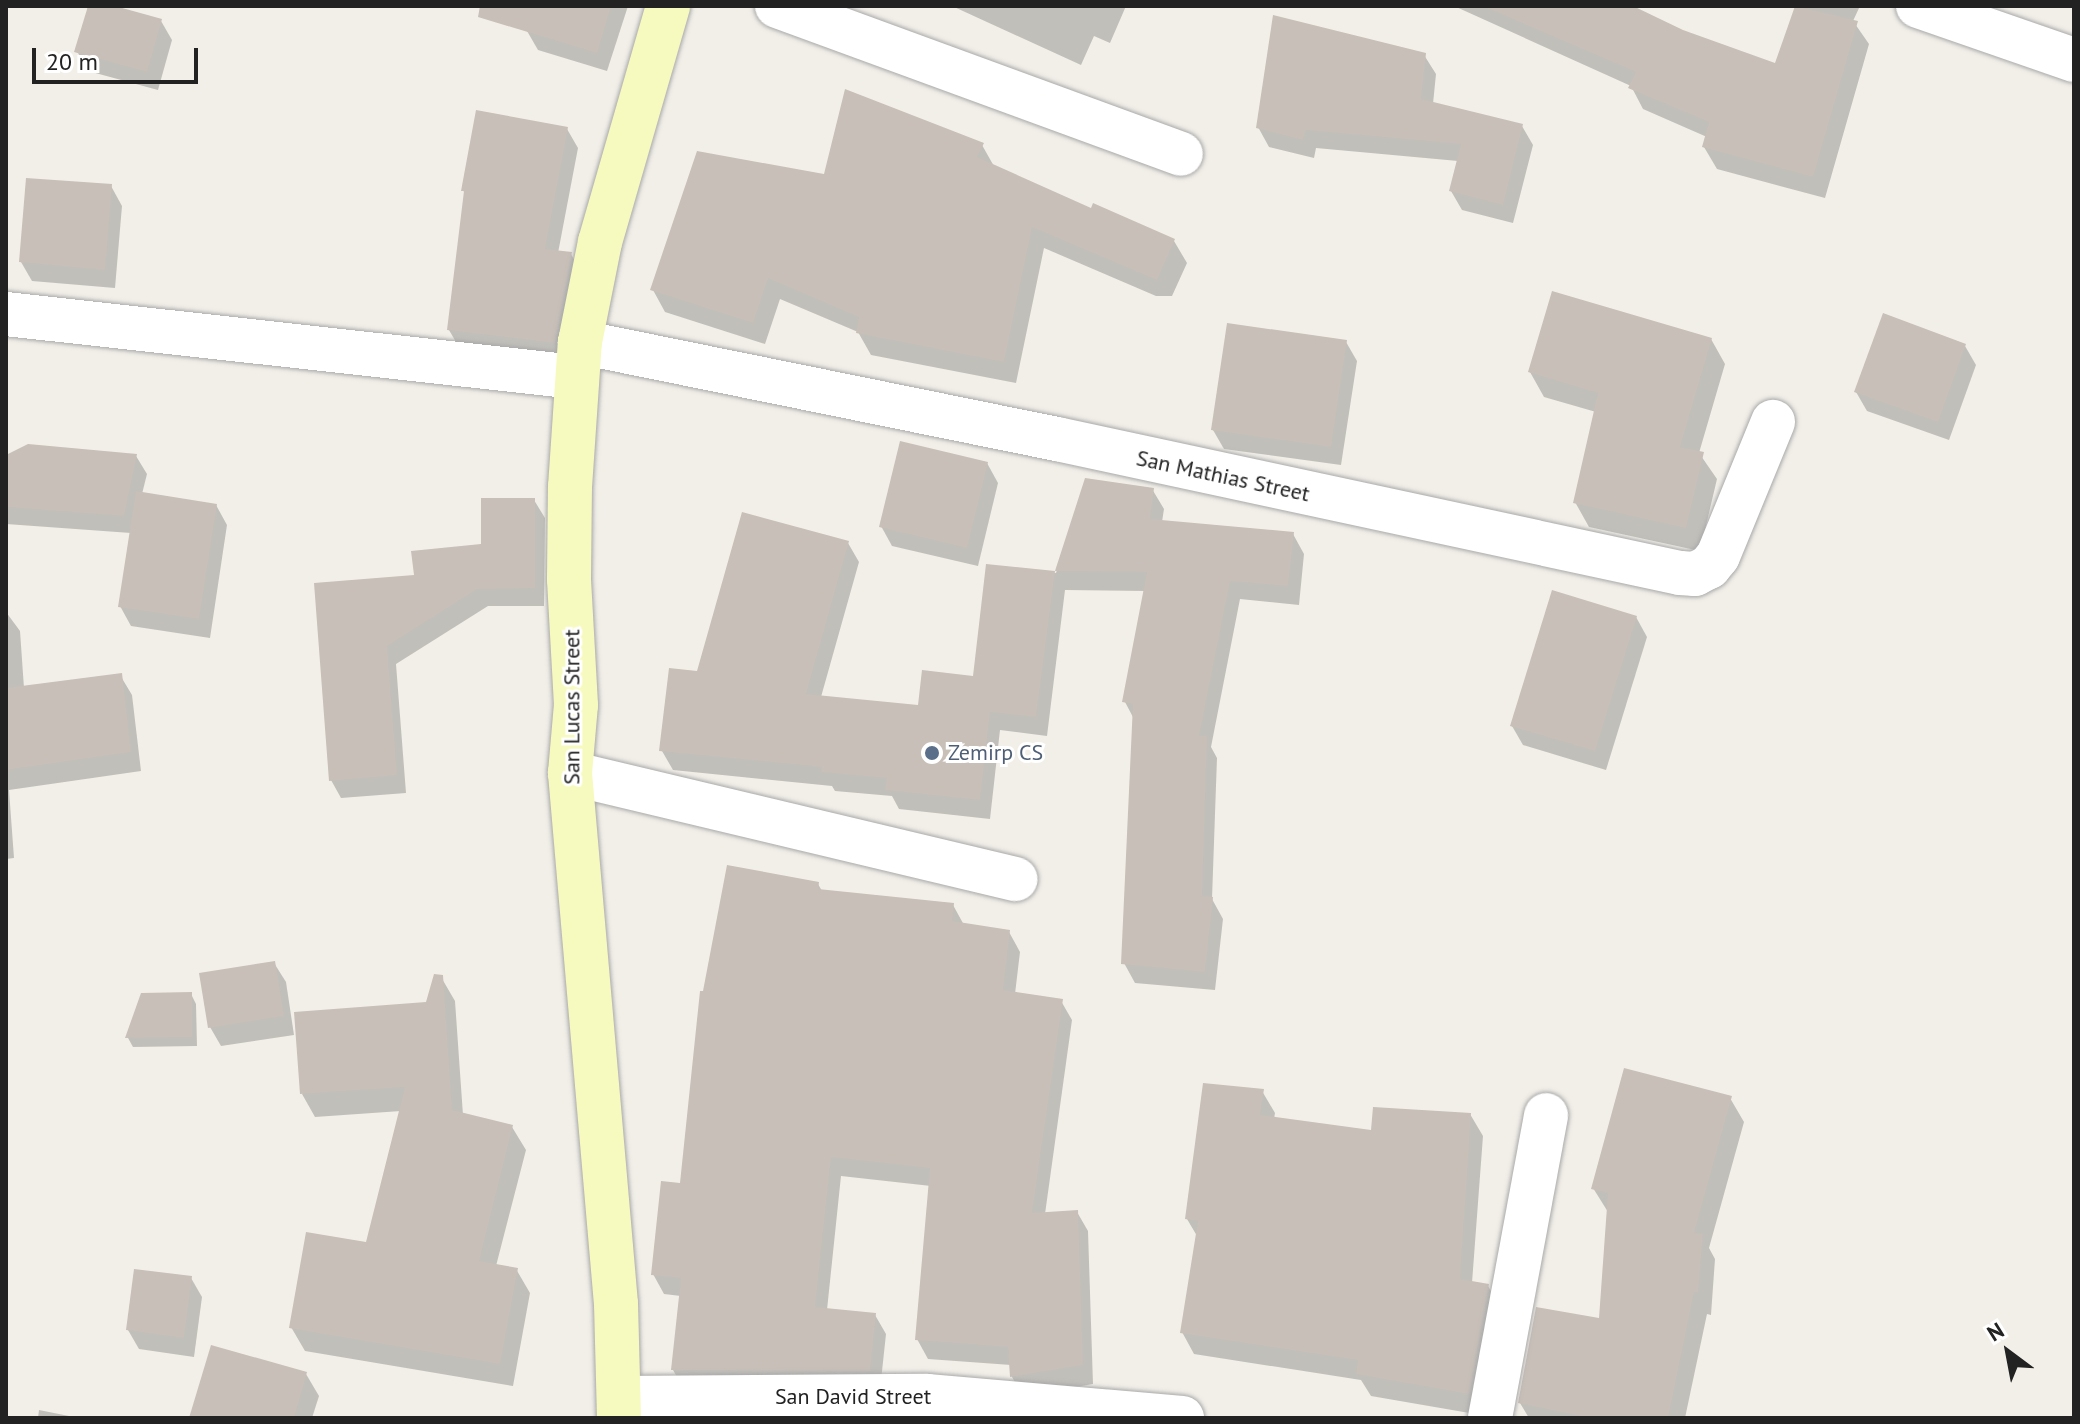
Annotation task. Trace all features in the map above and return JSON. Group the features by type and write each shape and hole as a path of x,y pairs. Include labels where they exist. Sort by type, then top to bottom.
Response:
{"street":[{"name":"San Lucas Street","path":"619,1408 612,1261 570,773 576,705 569,579 570,487 578,360 618,170 668,6"},
{"path":"777,6 1181,154"},
{"path":"1918,6 2074,60"},
{"name":"San Mathias Street","path":"6,314 578,360 1057,439 1695,574 1709,567 1718,556 1773,422"},
{"path":"570,773 1016,879"},
{"path":"1490,1418 1546,1115"},
{"name":"San David Street","path":"619,1408 927,1396 1182,1418"}],"building":[{"path":"88,6 115,6 162,19 147,72 74,52"},
{"path":"480,6 611,6 597,53 478,17"},
{"path":"1483,6 1633,6 1683,30 1775,63 1795,6 1858,21 1813,177 1702,147 1709,122 1628,88 1636,72"},
{"path":"1273,15 1426,53 1421,99 1523,124 1503,205 1449,191 1461,144 1306,130 1303,140 1256,128"},
{"path":"845,89 984,143 977,157 1091,208 1093,203 1175,239 1157,280 1032,227 1004,362 856,333 859,317 768,278 753,323 650,290 697,151 824,174"},
{"path":"476,110 568,127 545,249 572,252 555,343 447,330 464,191 461,191"},
{"path":"26,178 112,184 105,270 19,262"},
{"path":"1552,291 1712,338 1680,447 1704,452 1686,528 1573,503 1598,393 1528,372"},
{"path":"1883,313 1966,344 1938,422 1854,392"},
{"path":"1227,323 1347,340 1331,447 1211,430"},
{"path":"900,441 988,462 967,548 879,527"},
{"path":"28,444 137,454 124,516 6,507 6,455"},
{"path":"1085,478 1154,488 1150,519 1294,532 1288,586 1230,581 1199,736 1207,736 1202,896 1213,897 1205,972 1121,964 1133,704 1122,702 1147,572 1055,571"},
{"path":"136,491 217,504 199,619 118,607"},
{"path":"481,498 535,498 535,588 477,589 387,646 397,775 329,781 314,583 414,575 411,551 481,544"},
{"path":"742,512 849,541 806,694 918,705 922,670 973,676 986,564 1055,571 1036,717 990,712 980,800 885,790 887,778 821,772 822,767 659,751 669,668 697,671"},
{"path":"1552,590 1637,616 1595,751 1510,726"},
{"path":"122,673 131,752 6,770 6,688"},
{"path":"727,865 819,882 818,889 954,903 952,921 1010,930 1003,990 1063,999 1032,1213 1078,1210 1083,1365 1010,1377 1008,1347 915,1340 930,1168 831,1157 815,1307 876,1313 870,1371 671,1370 681,1278 651,1275 661,1181 680,1183 700,991 703,991"},
{"path":"275,961 284,1016 208,1028 199,973"},
{"path":"434,974 443,975 452,1110 513,1125 479,1261 518,1268 500,1364 289,1328 306,1232 366,1242 405,1087 300,1094 294,1012 426,1002"},
{"path":"192,992 192,1037 125,1038 141,993"},
{"path":"1624,1068 1732,1096 1694,1233 1703,1234 1698,1292 1694,1292 1668,1418 1590,1418 1518,1403 1536,1307 1599,1318 1608,1193 1591,1189"},
{"path":"1203,1083 1264,1089 1260,1115 1371,1130 1373,1107 1471,1113 1460,1279 1489,1284 1469,1394 1356,1374 1358,1360 1180,1333 1198,1221 1185,1219"},
{"path":"134,1269 192,1276 184,1338 126,1330"},
{"path":"211,1345 307,1372 294,1418 189,1418"}],"place":[{"name":"Zemirp CS","path":"932,753"}]}
